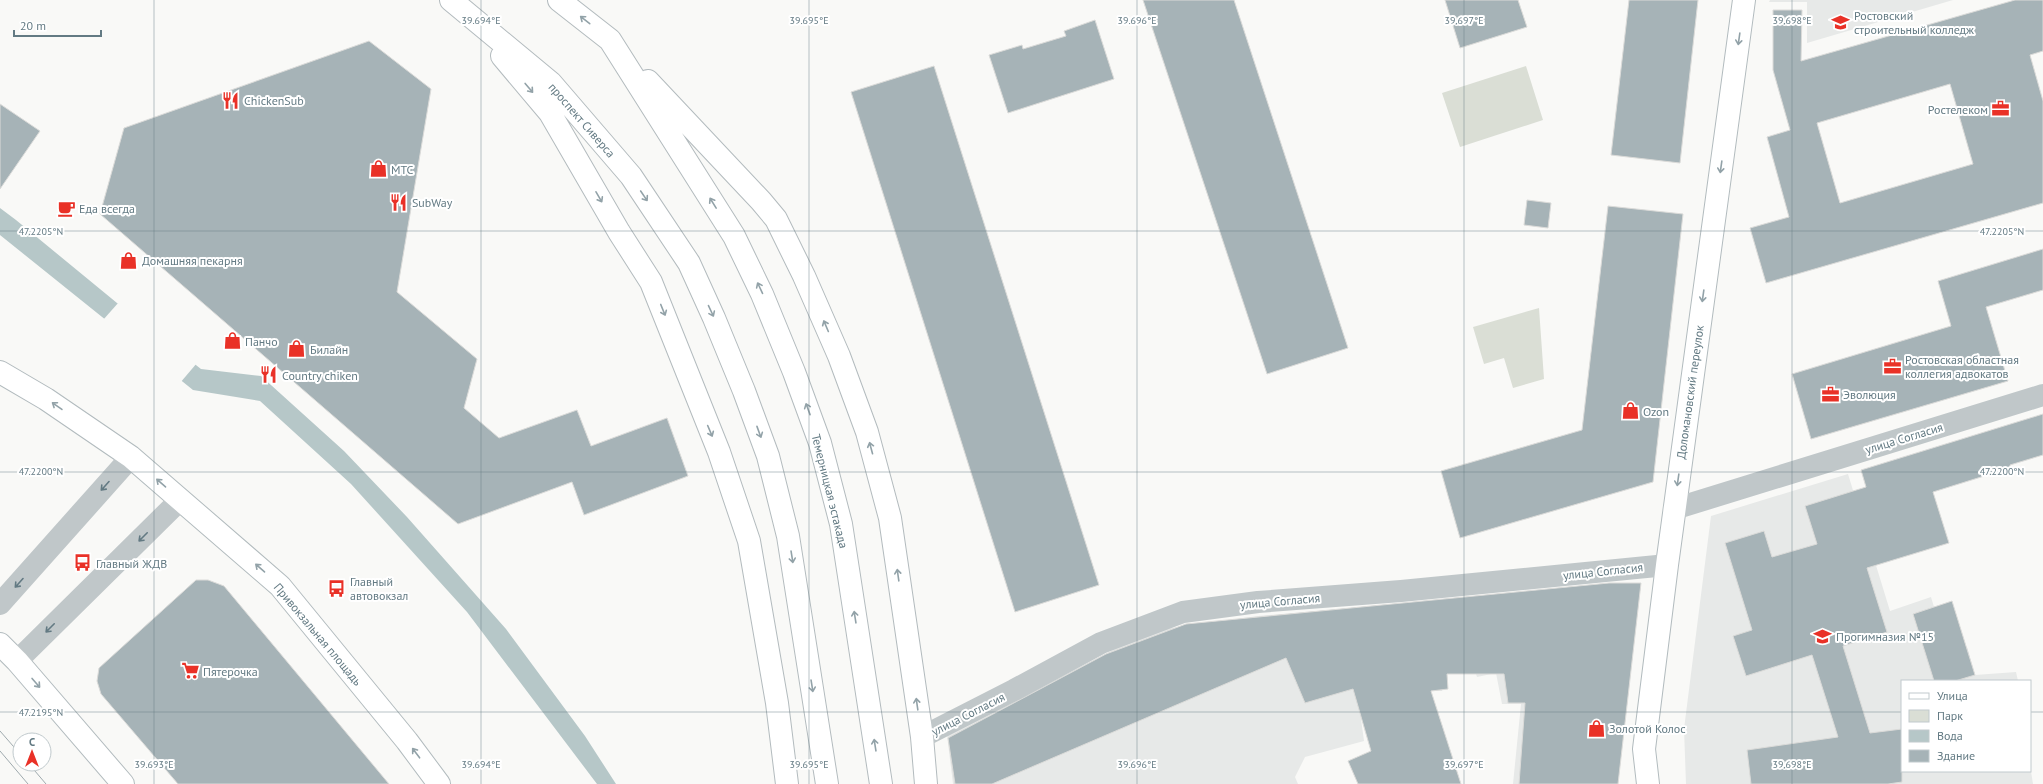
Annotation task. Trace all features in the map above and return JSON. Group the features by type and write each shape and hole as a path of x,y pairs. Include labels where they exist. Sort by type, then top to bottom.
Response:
{"main road":[{"name":"проспект Сиверса","path":"450,0 551,83 631,176 688,263 714,318 738,376 768,456 788,536 827,784"},
{"path":"559,0 610,40 761,201 776,219 804,276 839,356 867,432 890,518 922,737 926,784"},
{"name":"Доломановский переулок","path":"1648,784 1644,749 1674,509 1744,0"},
{"path":"468,15 550,113 619,232 651,282 719,452 749,541 777,704 787,784"},
{"name":"Темерницкая эстакада","path":"610,40 734,236 765,301 794,372 820,443 841,524 881,784"},
{"name":"Привокзальная площадь","path":"0,372 46,398 131,457 280,586 407,741 439,784"},
{"path":"0,644 17,661 123,784"}],"street":[{"name":"улица Согласия","path":"1674,509 2043,395"},
{"path":"0,604 131,457"},
{"path":"17,661 180,500"},
{"name":"улица Согласия","path":"922,737 1101,643 1183,612 1258,602 1408,590 1667,565"}],"shaded area":[{"name":"Ростовский строительный колледж","path":"1770,0 1953,0 1807,43 1807,2 1769,2"},
{"name":"Прогимназия №15","path":"1848,474 1890,611 1931,597 1934,607 1952,601 1958,620 1947,624 1955,650 1967,647 1975,675 2016,672 2018,680 1901,680 1901,772 2031,771 2033,784 1686,784 1684,729 1711,516"},
{"path":"1641,583 1612,784 1513,784 1521,704 1502,704 1496,673 1477,677 1474,668 1445,672 1442,691 1410,689 1401,705 1361,719 1364,741 1305,757 1295,777 1298,784 953,784 947,735 1150,631 1258,616"}],"green space":[{"path":"1526,66 1543,120 1460,147 1442,93"},
{"path":"1539,308 1544,379 1513,388 1504,358 1484,364 1473,327"}],"water":[{"path":"0,208 201,369 261,376 344,451 407,517 506,629 585,736 616,784 597,784 467,612 351,484 260,401 193,390 0,235"}],"pier":[{"path":"119,302 197,363 180,383 103,320"}],"building":[{"path":"1143,0 1234,0 1348,348 1267,374"},
{"path":"1445,0 1518,0 1527,27 1460,48"},
{"path":"1629,0 1698,0 1680,163 1611,155"},
{"path":"2015,0 2043,0 2043,51 2030,55 2043,101 2043,203 1766,283 1750,228 1789,217 1767,137 1790,130 1773,70 1773,10 1802,10 1801,61","holes":["1950,84 1973,164 1840,203 1817,123"]},
{"path":"1095,20 1114,79 1008,113 989,55 1022,45 1023,49 1066,36 1064,31"},
{"path":"369,41 431,89 397,292 477,359 464,408 499,438 577,410 591,446 667,418 688,476 584,515 572,482 458,524 100,214 124,128"},
{"path":"934,66 1099,585 1015,612 851,92"},
{"path":"0,104 40,131 0,189"},
{"path":"1527,200 1551,203 1548,228 1524,225"},
{"path":"1608,206 1683,214 1653,482 1460,538 1441,471 1582,430"},
{"path":"2043,249 2043,290 1986,307 2008,381 1811,439 1792,374 1951,326 1938,281"},
{"path":"2043,414 2043,455 2010,465 2010,468 1933,492 1949,543 1867,568 1887,632 1843,646 1870,733 1901,729 1902,782 1888,784 1751,784 1747,750 1838,737 1812,655 1746,676 1733,636 1752,630 1725,543 1764,531 1772,557 1817,544 1805,506 1866,487 1861,470"},
{"path":"196,580 208,580 224,586 389,784 178,784 101,694 97,681 99,668"},
{"path":"1609,583 1641,583 1618,784 1519,784 1525,703 1508,703 1504,674 1447,674 1448,689 1431,691 1461,784 1358,784 1348,761 1371,751 1353,689 1305,703 1286,658 992,784 955,784 948,738 1106,654 1186,624"},
{"path":"1952,601 1975,675 1958,680 1934,680 1913,614"}],"tram line":[{"path":"0,731 12,745"},
{"path":"0,751 28,784"},
{"path":"36,772 46,784"}],"place":[{"name":"Ростовский строительный колледж","path":"1841,22"},
{"name":"ChickenSub","path":"231,100"},
{"name":"Ростелеком","path":"2001,109"},
{"name":"МТС","path":"378,169"},
{"name":"SubWay","path":"399,202"},
{"name":"Еда всегда","path":"66,208"},
{"name":"Домашняя пекарня","path":"129,260"},
{"name":"Панчо","path":"232,341"},
{"name":"Билайн","path":"297,349"},
{"name":"Ростовская областная коллегия адвокатов","path":"1892,366"},
{"name":"Country chiken","path":"269,375"},
{"name":"Эволюция","path":"1830,394"},
{"name":"Ozon","path":"1630,411"},
{"name":"Главный ЖДВ","path":"83,563"},
{"name":"Главный автовокзал","path":"337,588"},
{"name":"Прогимназия №15","path":"1823,636"},
{"name":"Пятерочка","path":"190,671"},
{"name":"Золотой Колос","path":"1596,728"}]}
